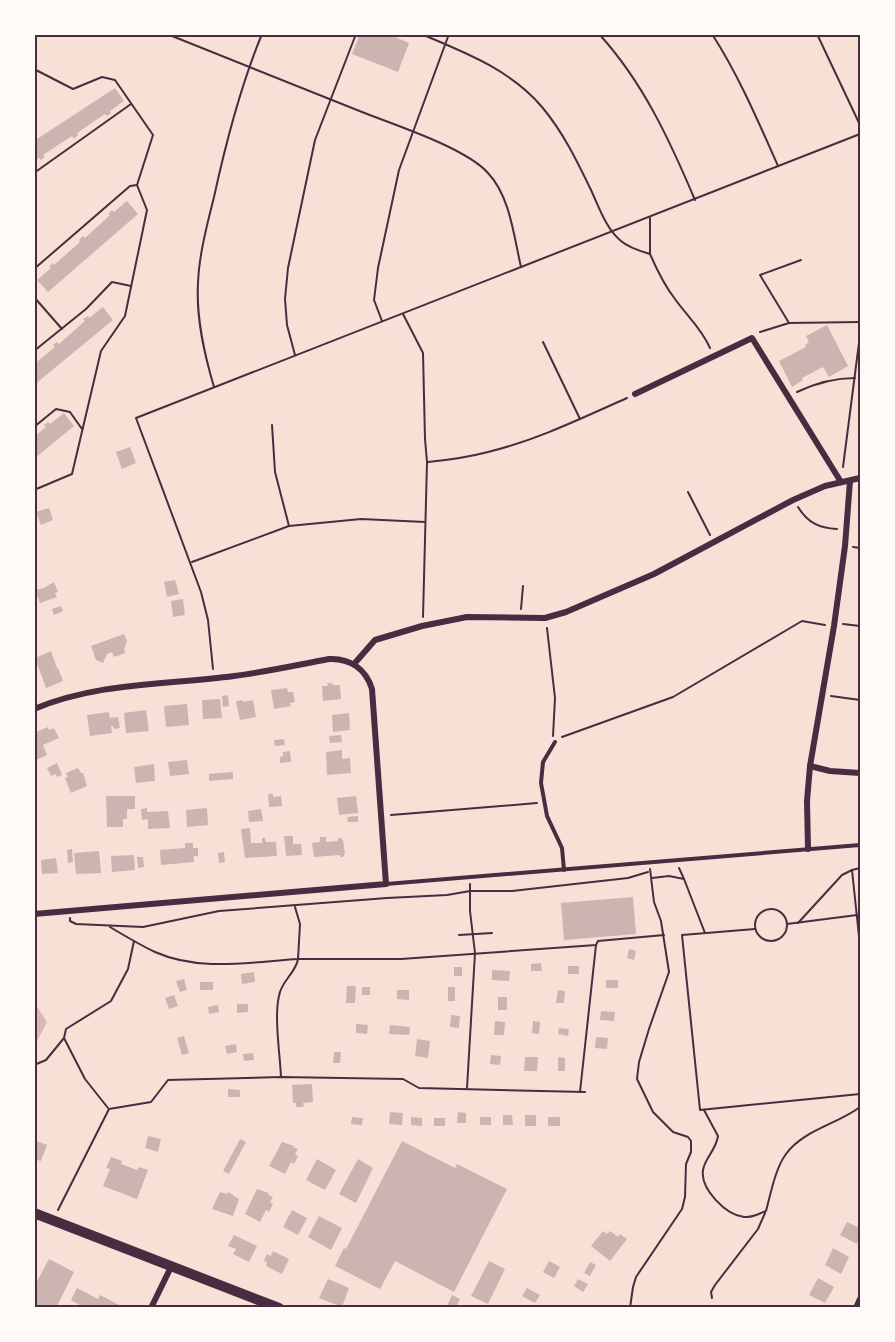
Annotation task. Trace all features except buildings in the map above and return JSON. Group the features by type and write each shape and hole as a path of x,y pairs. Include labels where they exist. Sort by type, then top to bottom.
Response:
{"main road":[{"path":"34,1213 274,1307"}],"street":[{"path":"635,394 752,338 841,482"},
{"path":"354,664 375,640 422,626 467,617 545,618 566,612 604,597 714,543 793,500 825,486 861,478"},
{"path":"808,849 807,801 810,766 834,625 850,481"},
{"path":"34,914 386,884 373,698 368,677 354,664 329,659 214,678 101,689 61,698 35,707"},
{"path":"810,766 830,771 861,773"},
{"path":"151,1308 171,1267"},
{"path":"856,1308 861,1299"}],"lane":[{"path":"555,742 543,762 541,783 547,816 562,848 564,870"},
{"path":"386,884 861,845"}],"path":[{"path":"167,34 412,132 475,161 490,174 507,209 521,267"},
{"path":"214,387 205,357 198,314 198,282 207,224 231,124 262,34"},
{"path":"295,356 287,325 285,299 288,268 315,140 356,34"},
{"path":"421,34 513,79 541,106 557,126 574,155 611,231 621,242 635,250 650,254"},
{"path":"382,321 374,300 378,268 399,170 449,34"},
{"path":"599,34 632,76 657,117 695,200"},
{"path":"712,34 728,58 751,103 778,166"},
{"path":"817,34 861,125"},
{"path":"34,69 73,89 102,77 115,80 153,135 137,185 147,210 125,316 101,351 72,474 34,490"},
{"path":"34,172 131,104"},
{"path":"214,678 208,620 191,563 136,418 861,135"},
{"path":"34,269 130,186 137,185"},
{"path":"650,217 650,254 663,282 705,336 714,355"},
{"path":"789,322 760,274 801,260"},
{"path":"34,351 86,309 112,282 132,286"},
{"path":"34,297 62,329"},
{"path":"403,314 423,353 427,462 422,626"},
{"path":"752,338 755,333 789,322 861,322"},
{"path":"841,482 861,334"},
{"path":"543,342 580,419"},
{"path":"789,396 815,384 837,378 855,378"},
{"path":"427,462 496,450 544,435 635,394"},
{"path":"34,427 56,409 70,412 82,429"},
{"path":"272,424 275,472 289,526"},
{"path":"688,492 714,543"},
{"path":"793,500 800,512 816,526 846,530"},
{"path":"191,563 289,526 361,519 425,522"},
{"path":"521,618 523,586"},
{"path":"545,618 555,699 553,736 555,742 565,735 589,729 673,697 802,621 861,626"},
{"path":"822,695 861,700"},
{"path":"388,814 392,816 544,803"},
{"path":"630,1308 636,1277 682,1209 685,1197 686,1164 691,1152 691,1141 688,1137 673,1132 653,1112 637,1079 639,1062 669,972 661,921 654,902 650,864"},
{"path":"798,923 842,874 861,868"},
{"path":"680,869 705,933"},
{"path":"852,870 861,946"},
{"path":"69,910 70,921 76,924 143,927 219,911 447,895 470,891 538,889 628,878 650,871"},
{"path":"652,878 669,876 684,879"},
{"path":"467,1088 475,953 470,878"},
{"path":"281,1077 279,996 287,977 297,966 300,924 295,906"},
{"path":"768,909 782,914 786,924 781,937 771,941 761,938 755,929 759,914 768,909"},
{"path":"786,924 859,916"},
{"path":"108,926 155,952 175,959 210,965 298,959 401,959 596,945"},
{"path":"755,929 682,934 700,1110 861,1094"},
{"path":"459,935 492,933"},
{"path":"580,1092 598,941 664,936"},
{"path":"34,1065 46,1060 64,1038 66,1029 111,1001 128,969 134,941"},
{"path":"64,1038 85,1079 108,1109"},
{"path":"108,1109 151,1102 168,1080 281,1077 403,1079 419,1088 585,1092"},
{"path":"712,1298 711,1292 715,1285 758,1229 785,1154 808,1136 861,1107"},
{"path":"53,1221 62,1197 108,1109"},
{"path":"704,1110 718,1136 715,1149 703,1168 704,1184 712,1197 740,1217 752,1218 766,1211"}],"shaded area":[{"path":"35,1003 47,1022 34,1045"}]}
